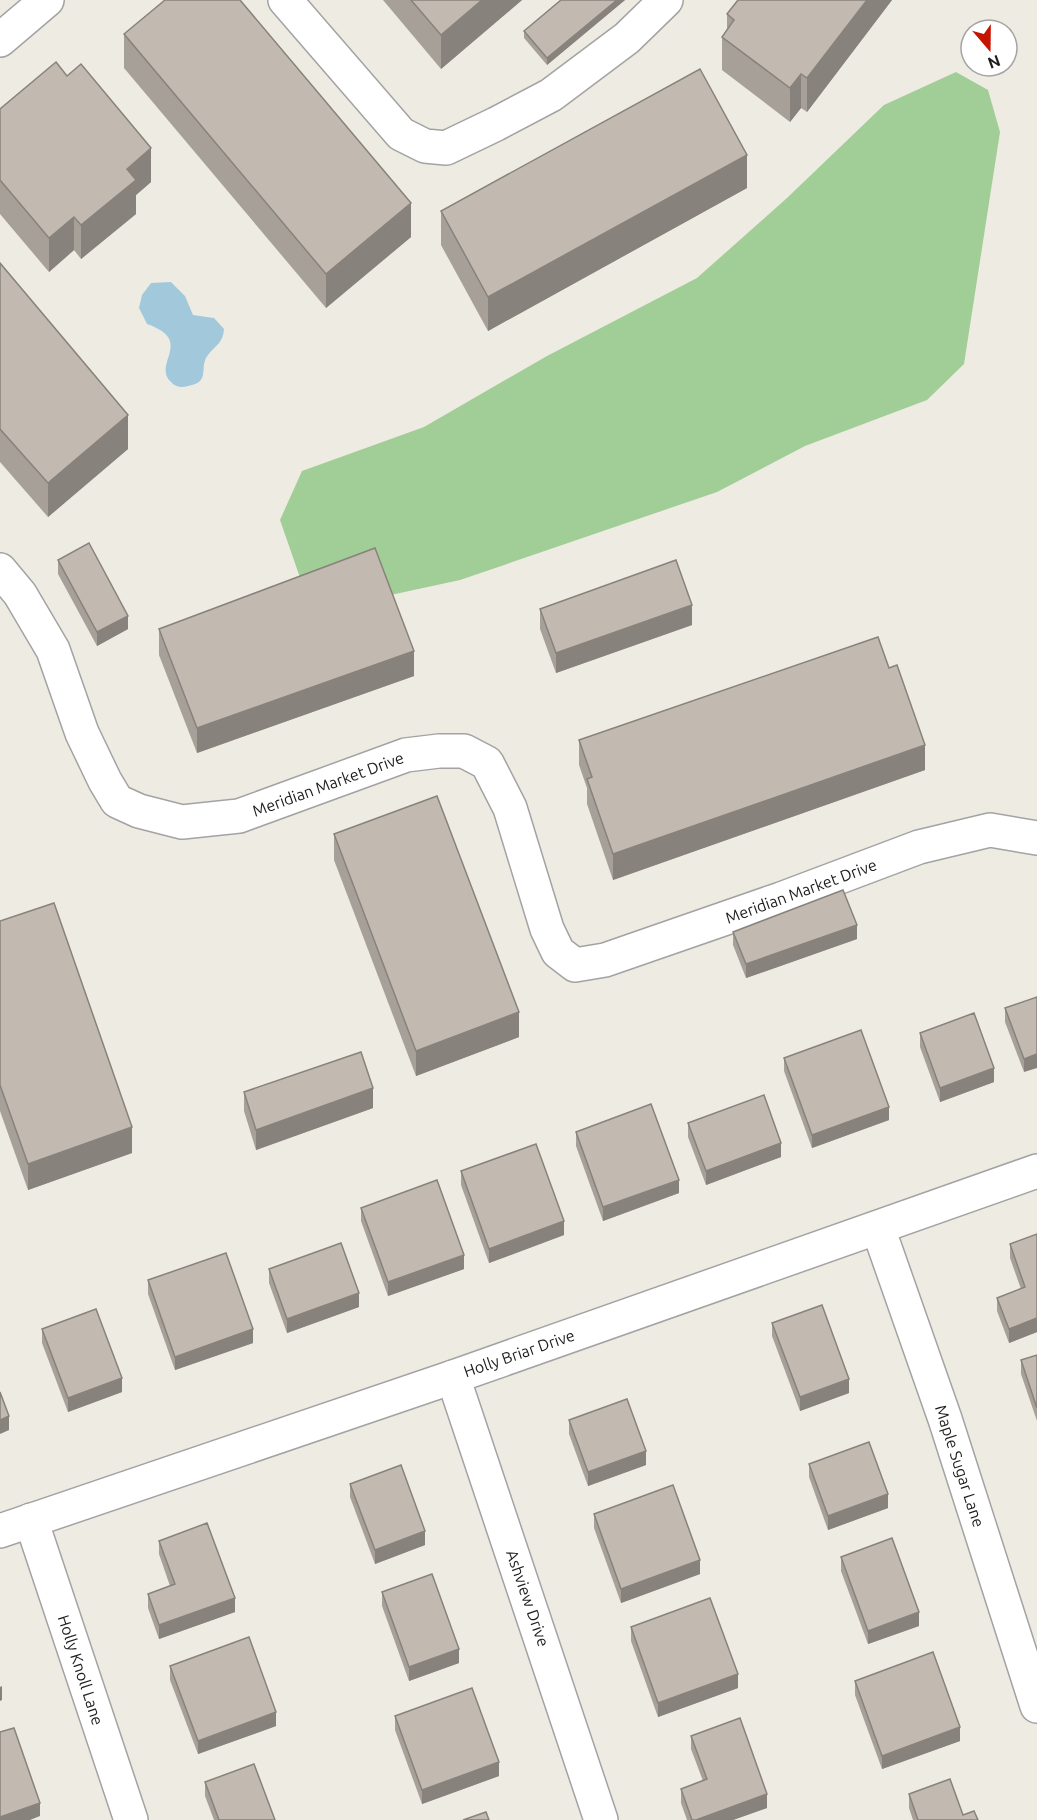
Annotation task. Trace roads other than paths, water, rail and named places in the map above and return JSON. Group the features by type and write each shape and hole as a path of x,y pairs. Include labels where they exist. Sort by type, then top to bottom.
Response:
{"street":[{"path":"0,40 47,0"},
{"path":"285,0 401,134 425,146 446,148 551,95 627,38 666,0"},
{"name":"Meridian Market Drive","path":"0,570 20,594 53,650 82,733 117,801 138,811 182,822 238,816 406,755 464,751 487,763 510,808 547,929 558,952 575,965 616,956 782,899 919,847 990,831 1037,838"},
{"name":"Holly Briar Drive","path":"0,1531 453,1377 1037,1171"},
{"name":"Maple Sugar Lane","path":"878,1228 945,1419 1037,1706"},
{"name":"Ashview Drive","path":"453,1377 601,1820"},
{"name":"Holly Knoll Lane","path":"31,1520 131,1820"}],"water":[{"path":"171,282 185,296 193,315 214,318 224,329 221,341 205,360 200,381 183,387 173,384 166,375 171,345 168,338 161,331 147,324 139,308 142,295 151,283"}]}
